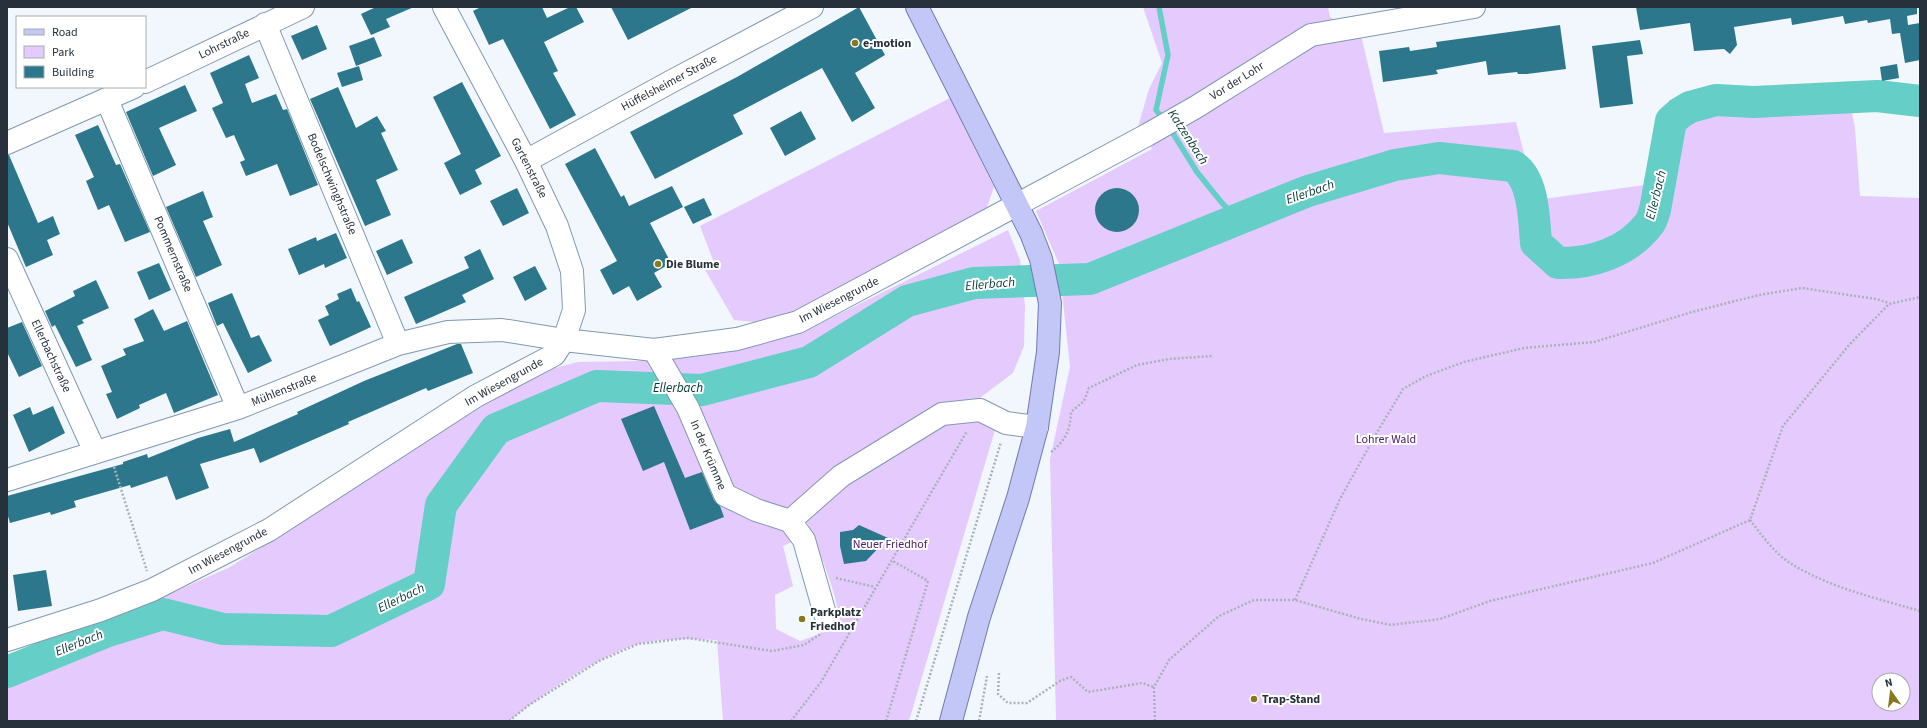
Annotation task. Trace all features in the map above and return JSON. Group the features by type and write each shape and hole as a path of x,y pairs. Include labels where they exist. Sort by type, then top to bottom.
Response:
{"main road":[{"path":"917,7 1018,205 1041,258 1050,303 1048,352 1037,427 1026,470 978,616 951,721"}],"street":[{"name":"Lohrstraße","path":"146,82 303,7"},
{"name":"Gartenstraße","path":"444,7 526,161 556,226 572,270 574,310 564,340"},
{"name":"Hüffelsheimer Straße","path":"526,161 812,7"},
{"name":"Vor der Lohr","path":"1018,205 1196,107 1311,35 1474,7"},
{"name":"Bodelschwinghstraße","path":"265,24 398,344"},
{"path":"7,143 132,88"},
{"name":"Pommernstraße","path":"107,100 238,408"},
{"name":"Im Wiesengrunde","path":"7,640 101,610 152,590 269,530 476,396 554,355 564,340 654,350 737,339 798,322 1018,205"},
{"name":"Ellerbachstraße","path":"7,259 103,450"},
{"name":"Mühlenstraße","path":"7,480 238,408 398,344 448,332 502,330 564,340"},
{"name":"In der Krümme","path":"654,350 671,376 688,408 725,495 756,510 790,521"},
{"path":"825,614 804,540 790,521 841,476 942,414 980,410 1006,423 1037,427"}],"path":[{"path":"1295,600 1340,499 1376,434 1403,389 1426,376 1472,360 1524,348 1594,342 1692,312 1759,295 1802,288 1876,299 1889,304"},
{"path":"1155,721 1154,687 1169,660 1219,616 1254,600 1295,600 1361,619 1391,625 1440,618 1490,601 1653,563 1750,520 1783,426 1849,345 1889,304 1920,297"},
{"path":"1026,470 1060,445 1070,429 1071,412 1084,401 1089,388 1137,365 1169,359 1212,356"},
{"path":"791,721 821,682 875,587 980,410"},
{"path":"916,721 1006,423"},
{"path":"103,450 112,459 152,590"},
{"path":"1750,520 1767,541 1789,562 1842,588 1920,611"},
{"path":"886,721 928,580 891,560"},
{"path":"829,577 875,587"},
{"path":"509,721 529,705 599,661 638,644 688,638 772,651 804,645 825,632 825,614"},
{"path":"998,673 998,694 1008,703 1027,703 1060,681 1072,677 1088,692 1142,683 1154,687"},
{"path":"979,721 987,676"}],"green space":[{"name":"Lohrer Wald","path":"1143,7 1328,7 1330,17 1362,39 1384,133 1516,122 1536,200 1659,183 1669,100 1733,92 1847,86 1855,128 1860,196 1920,198 1920,721 1056,721 1050,459 1070,367 1059,264 1036,211 1152,149 1138,127 1149,89 1162,63"},
{"path":"950,98 994,187 986,210 801,310 764,323 734,320 704,268 713,260 700,226"},
{"name":"Neuer Friedhof","path":"1008,230 1020,260 1025,306 1024,346 1013,373 981,397 984,424 995,430 909,721 723,721 717,640 688,639 647,642 605,657 553,688 509,721 7,721 7,666 90,632 129,612 230,567 327,506 433,423 424,444 443,419 516,384 555,368 578,362 639,361 726,352 799,334","holes":["805,518 831,584 841,626 800,641 776,629 775,595 793,586 783,546 796,540"]}],"building":[{"path":"376,7 414,7 386,19 390,27 371,35 361,14"},
{"path":"481,7 542,7 547,18 570,7 576,7 584,22 544,42 558,71 553,73 576,115 550,129 503,39 489,45 473,11"},
{"path":"611,7 693,7 628,40"},
{"path":"859,7 885,55 855,73 875,108 852,122 822,68 733,115 743,134 655,179 630,132 737,77"},
{"path":"1636,7 1917,7 1917,14 1907,16 1908,25 1920,23 1920,60 1905,63 1900,33 1892,34 1890,19 1868,23 1867,20 1845,24 1843,16 1792,25 1791,18 1734,27 1737,45 1730,54 1724,49 1694,51 1690,23 1640,30"},
{"path":"317,25 327,49 302,60 291,36"},
{"path":"1560,25 1566,69 1527,74 1518,74 1517,72 1488,75 1486,61 1436,70 1438,74 1383,82 1379,51 1409,47 1410,51 1437,47 1436,42"},
{"path":"374,37 382,56 356,66 349,46"},
{"path":"1640,40 1643,54 1627,56 1633,104 1600,108 1592,46"},
{"path":"249,55 259,78 245,84 252,103 276,94 283,110 287,109 318,185 290,196 277,164 246,176 240,162 245,160 234,135 226,138 212,108 223,103 210,73"},
{"path":"1897,64 1899,78 1882,81 1880,67"},
{"path":"359,66 363,80 342,87 337,73"},
{"path":"462,82 501,156 475,170 482,184 460,195 444,163 461,154 433,97"},
{"path":"185,85 197,111 159,128 176,165 153,176 126,112"},
{"path":"338,87 356,128 377,116 386,131 381,133 398,170 376,180 391,215 365,226 310,99"},
{"path":"801,111 816,139 785,156 770,128"},
{"path":"98,125 116,165 120,164 150,232 125,242 109,205 98,210 86,181 94,177 75,135"},
{"path":"595,148 621,197 624,195 629,206 672,186 683,207 650,223 671,263 654,273 662,287 637,301 629,286 613,295 600,270 617,261 565,164"},
{"path":"7,155 9,155 38,223 53,216 60,234 47,240 53,255 26,267 7,222"},
{"path":"517,188 529,213 503,226 490,201"},
{"path":"1117,188 1129,192 1135,198 1139,210 1135,222 1129,228 1117,232 1105,228 1099,222 1095,210 1099,198 1105,192"},
{"path":"203,191 213,217 203,221 222,265 196,277 166,207"},
{"path":"704,198 712,215 693,224 684,207"},
{"path":"336,233 347,258 325,268 324,264 299,275 288,249 316,237 317,241"},
{"path":"402,239 413,263 387,275 376,251"},
{"path":"480,249 494,279 462,295 466,302 416,324 404,297 469,268 464,257"},
{"path":"159,263 171,290 149,300 137,272"},
{"path":"535,266 547,289 525,301 513,277"},
{"path":"96,280 109,308 82,320 84,323 77,326 92,360 76,367 55,325 52,327 45,311 75,296 73,291"},
{"path":"351,288 371,327 330,346 318,320 329,315 325,306 339,299 337,294"},
{"path":"232,293 251,338 259,335 272,361 248,373 223,323 217,326 208,303"},
{"path":"153,309 164,331 187,321 218,395 174,413 166,393 139,405 140,408 117,419 106,394 112,392 101,366 126,355 123,349 144,341 134,319"},
{"path":"22,322 42,366 19,377 7,352 7,328"},
{"path":"457,344 461,344 473,373 428,391 426,388 260,463 254,448 200,464 209,488 176,500 167,476 131,488 130,485 74,501 76,507 51,515 50,512 10,523 7,513 7,496 123,464 123,462 147,454 148,458 198,438 230,429 234,442 298,414 297,412 364,381"},
{"path":"53,406 65,433 29,452 13,415 30,407 33,415"},
{"path":"654,406 685,478 702,472 714,500 720,506 724,517 690,530 664,462 643,471 621,419"},
{"path":"859,525 888,538 866,561 844,564 840,546 840,532 853,530"},
{"path":"46,570 52,606 18,611 13,575"}],"waterway":[{"name":"Katzenbach","path":"1159,7 1168,55 1156,110 1164,120"},
{"name":"Ellerbach","path":"7,672 108,631 163,614 223,629 331,631 429,584 441,505 496,429 597,386 702,390 809,362 907,301 974,283 1090,279 1308,191 1395,165 1439,158 1513,166 1520,172 1529,190 1532,201 1536,243 1558,263 1583,261 1620,249 1631,242 1650,223 1655,210 1671,121 1690,107 1716,100 1754,102 1877,96 1920,101"},
{"name":"Katzenbach","path":"1169,127 1197,172 1222,203 1239,220"}],"place":[{"name":"e-motion","path":"855,43"},
{"name":"Die Blume","path":"658,264"},
{"name":"Parkplatz Friedhof","path":"802,619"},
{"name":"Trap-Stand","path":"1254,699"}]}
